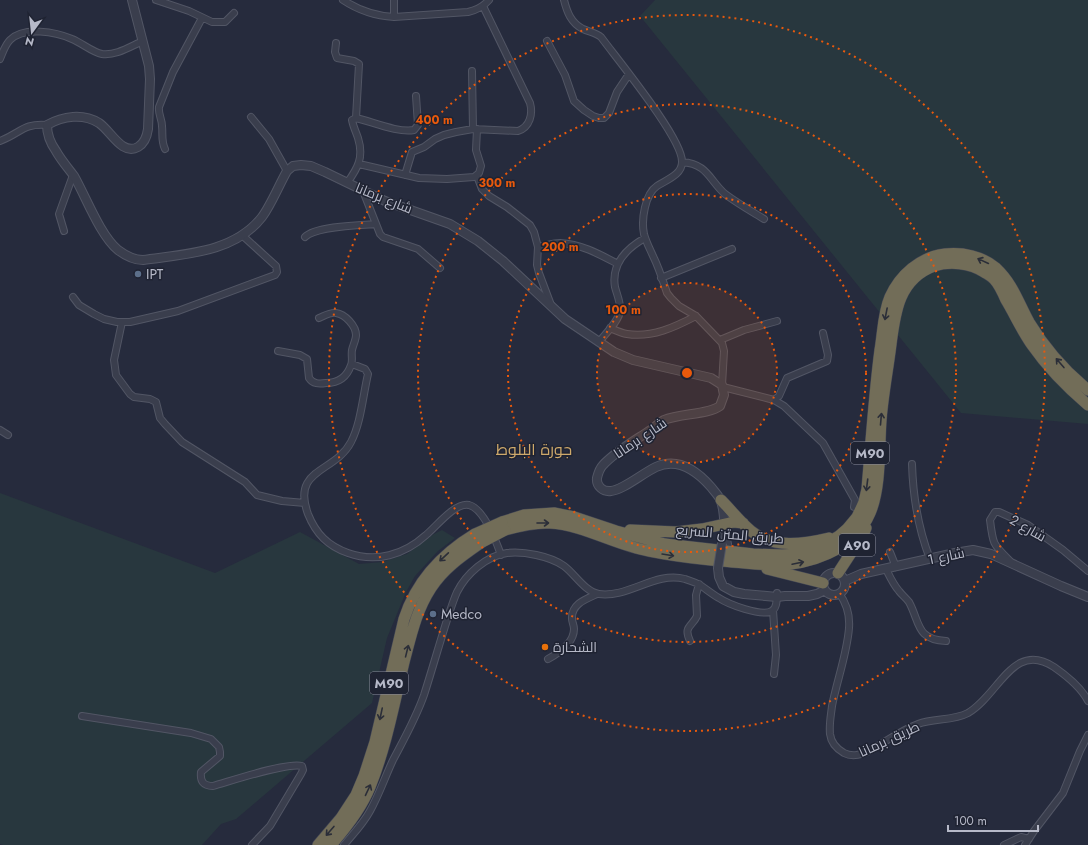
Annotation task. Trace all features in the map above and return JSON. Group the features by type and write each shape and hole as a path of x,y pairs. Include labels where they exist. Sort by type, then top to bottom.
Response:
{"highway":[{"name":"طريق المتن السريع","path":"318,845 341,818 356,795 364,776 375,742 404,619 409,605 423,580 453,549 479,538 524,515 554,512 665,544 771,556 797,554 815,550 839,536 847,529 857,517 864,502 867,489 875,392 883,330 889,298 908,270 916,265 939,255 952,253 974,257 995,267 1012,286 1028,320 1039,338 1064,368 1088,390"},
{"name":"طريق المتن السريع","path":"503,526 550,523 566,526 647,551 756,564 797,564 822,557 833,552 854,535 870,513 877,486 882,416 896,310 900,298 908,284 921,274 932,267 950,263 961,263 976,267 994,280 1042,360 1070,390 1088,405"},
{"path":"721,500 758,536 780,543 806,543 839,536"},
{"name":"A90","path":"842,577 864,533 870,513"},
{"path":"616,531 636,530 676,532 702,529 737,522 743,523"},
{"name":"طريق المتن السريع","path":"331,845 344,830 369,789 381,756 414,623 421,606 431,588 448,566 479,538"},
{"path":"756,564 773,571 813,580 824,587"}],"street":[{"path":"0,141 11,137 26,126 33,124 47,125 56,120 68,117 78,117 89,119 100,124 122,146 129,149 135,149 142,144 147,136 150,80 143,41 132,0"},
{"path":"156,0 189,11 212,22 225,22 234,13"},
{"path":"343,0 356,7 383,16 394,17 468,12 476,10 489,0"},
{"path":"394,0 394,17"},
{"path":"564,0 569,16 574,22 584,29 596,33 601,38 629,74 676,142 682,162 677,173 656,187 650,193 645,206 645,238 667,293 670,298 696,316 720,340 724,351 723,386 774,400 784,406 823,443 855,500 854,507"},
{"path":"405,175 411,154 414,151 424,148 435,139 444,135 475,129 512,131 522,130 528,124 532,108 483,6"},
{"path":"165,149 162,143 163,127 159,107 173,72 202,18"},
{"path":"0,59 5,47 11,39 29,32 46,31 57,33 71,38 103,54 115,53 143,41"},
{"path":"547,40 565,75 574,101 584,110 596,117 604,118 607,115 621,85 629,74"},
{"path":"336,43 335,52 337,58 354,61 359,64 356,118 352,120 360,145 359,164 356,171 347,183"},
{"path":"472,71 476,150 481,166 477,176 482,189 489,196 530,225 534,232 538,247 537,265 551,306"},
{"path":"356,118 396,128 414,130 418,125 416,96"},
{"path":"148,118 159,112"},
{"path":"47,125 47,130 56,151 73,175 106,234 118,249 136,260 143,260 210,250 243,236 262,217 287,171 269,138 251,117"},
{"path":"682,162 692,163 705,171 710,175 717,186 726,194 764,219"},
{"path":"359,164 405,175 433,179 469,178 477,176"},
{"name":"شارع برمانا","path":"287,171 293,166 311,166 386,201 421,213 462,230 503,261 565,318 614,352 626,357 711,378 723,386 724,392 722,403 717,408 664,420 601,466 597,481 600,487 604,490 618,490 657,466 676,464 690,469 702,477 721,500"},
{"path":"64,230 59,214 73,175"},
{"path":"363,191 380,234 383,237 418,249 440,268"},
{"path":"305,237 315,231 376,224"},
{"path":"73,297 79,305 104,319 130,322 178,311 276,275 276,266 243,236"},
{"path":"599,342 617,319 620,310 614,280 621,257 629,249 645,238"},
{"path":"538,247 558,243 575,245 599,254 618,264"},
{"path":"662,278 732,250"},
{"path":"278,351 300,355 307,359 309,378 314,383 330,383 341,380 352,364 351,355 356,334 354,328 350,322 338,313 331,313 319,318"},
{"path":"610,328 626,334 652,334 680,324 696,316"},
{"path":"720,340 744,330 777,321"},
{"path":"122,322 114,360 116,375 130,394 134,397 150,399 156,402 160,418 182,442 245,482 257,495 282,501 305,503"},
{"path":"774,400 779,396 787,378 827,361 828,355 823,333"},
{"path":"352,364 365,369 368,374 357,428 351,443 336,460 319,471 309,480 303,495 308,514 316,529 326,541 335,548 353,555 369,558 383,557 405,550 425,536 450,512 460,505 471,505 477,509 485,521 501,555"},
{"path":"0,430 8,434"},
{"path":"912,464 913,490 917,515 923,541 930,559"},
{"path":"721,500 725,542 720,568 720,581 723,586 728,590 744,594 808,596 817,594 824,587 824,580 828,574 831,573 842,577 845,586 839,593 833,595 824,587"},
{"name":"شارع 2","path":"1013,564 995,546 990,520 995,512 999,512 1028,525 1063,550 1088,571"},
{"name":"شارع 1","path":"842,577 973,550 991,554 1088,597"},
{"path":"890,552 896,567"},
{"path":"344,845 370,811 393,761 413,723 457,593 476,568 508,553 537,555 565,566 585,587 597,594"},
{"path":"886,569 894,584 910,603 920,630 935,639 946,641"},
{"path":"548,659 559,652 570,640 574,629 572,618 574,609 582,601 597,594 610,594 628,591 668,578 680,578 699,584 718,598 739,607 767,613 773,610"},
{"path":"690,641 687,631 689,625 697,616 696,595 699,584"},
{"name":"طريق برمانا","path":"839,593 847,604 849,628 829,725 832,741 838,749 846,754 853,756 860,755 918,724 927,721 960,716 968,713 984,700 1017,664 1026,660 1043,660 1060,671 1080,690 1088,701"},
{"path":"774,674 776,655 773,610 780,596"},
{"path":"82,716 191,733 211,740 219,747 220,752 218,758 201,772 200,777 202,782 207,786 213,786 280,767 296,765 302,766 303,770 301,774 270,826 252,845"},
{"path":"1025,845 1063,793 1088,735"},
{"path":"1004,845 1021,837 1029,839"}],"shaded area":[{"path":"655,0 1088,0 1088,424 961,413 640,16"},
{"path":"0,493 215,573 300,532 359,564 382,562 407,554 434,534 442,530 455,538 438,551 415,576 406,592 387,638 372,703 236,819 221,824 202,845 3,845 0,844"}],"place":[{"name":"IPT","path":"138,274"},
{"name":"Medco","path":"433,614"},
{"name":"الشحارة","path":"545,647"}],"district":[{"name":"جورة البلوط","path":"534,449"}]}
